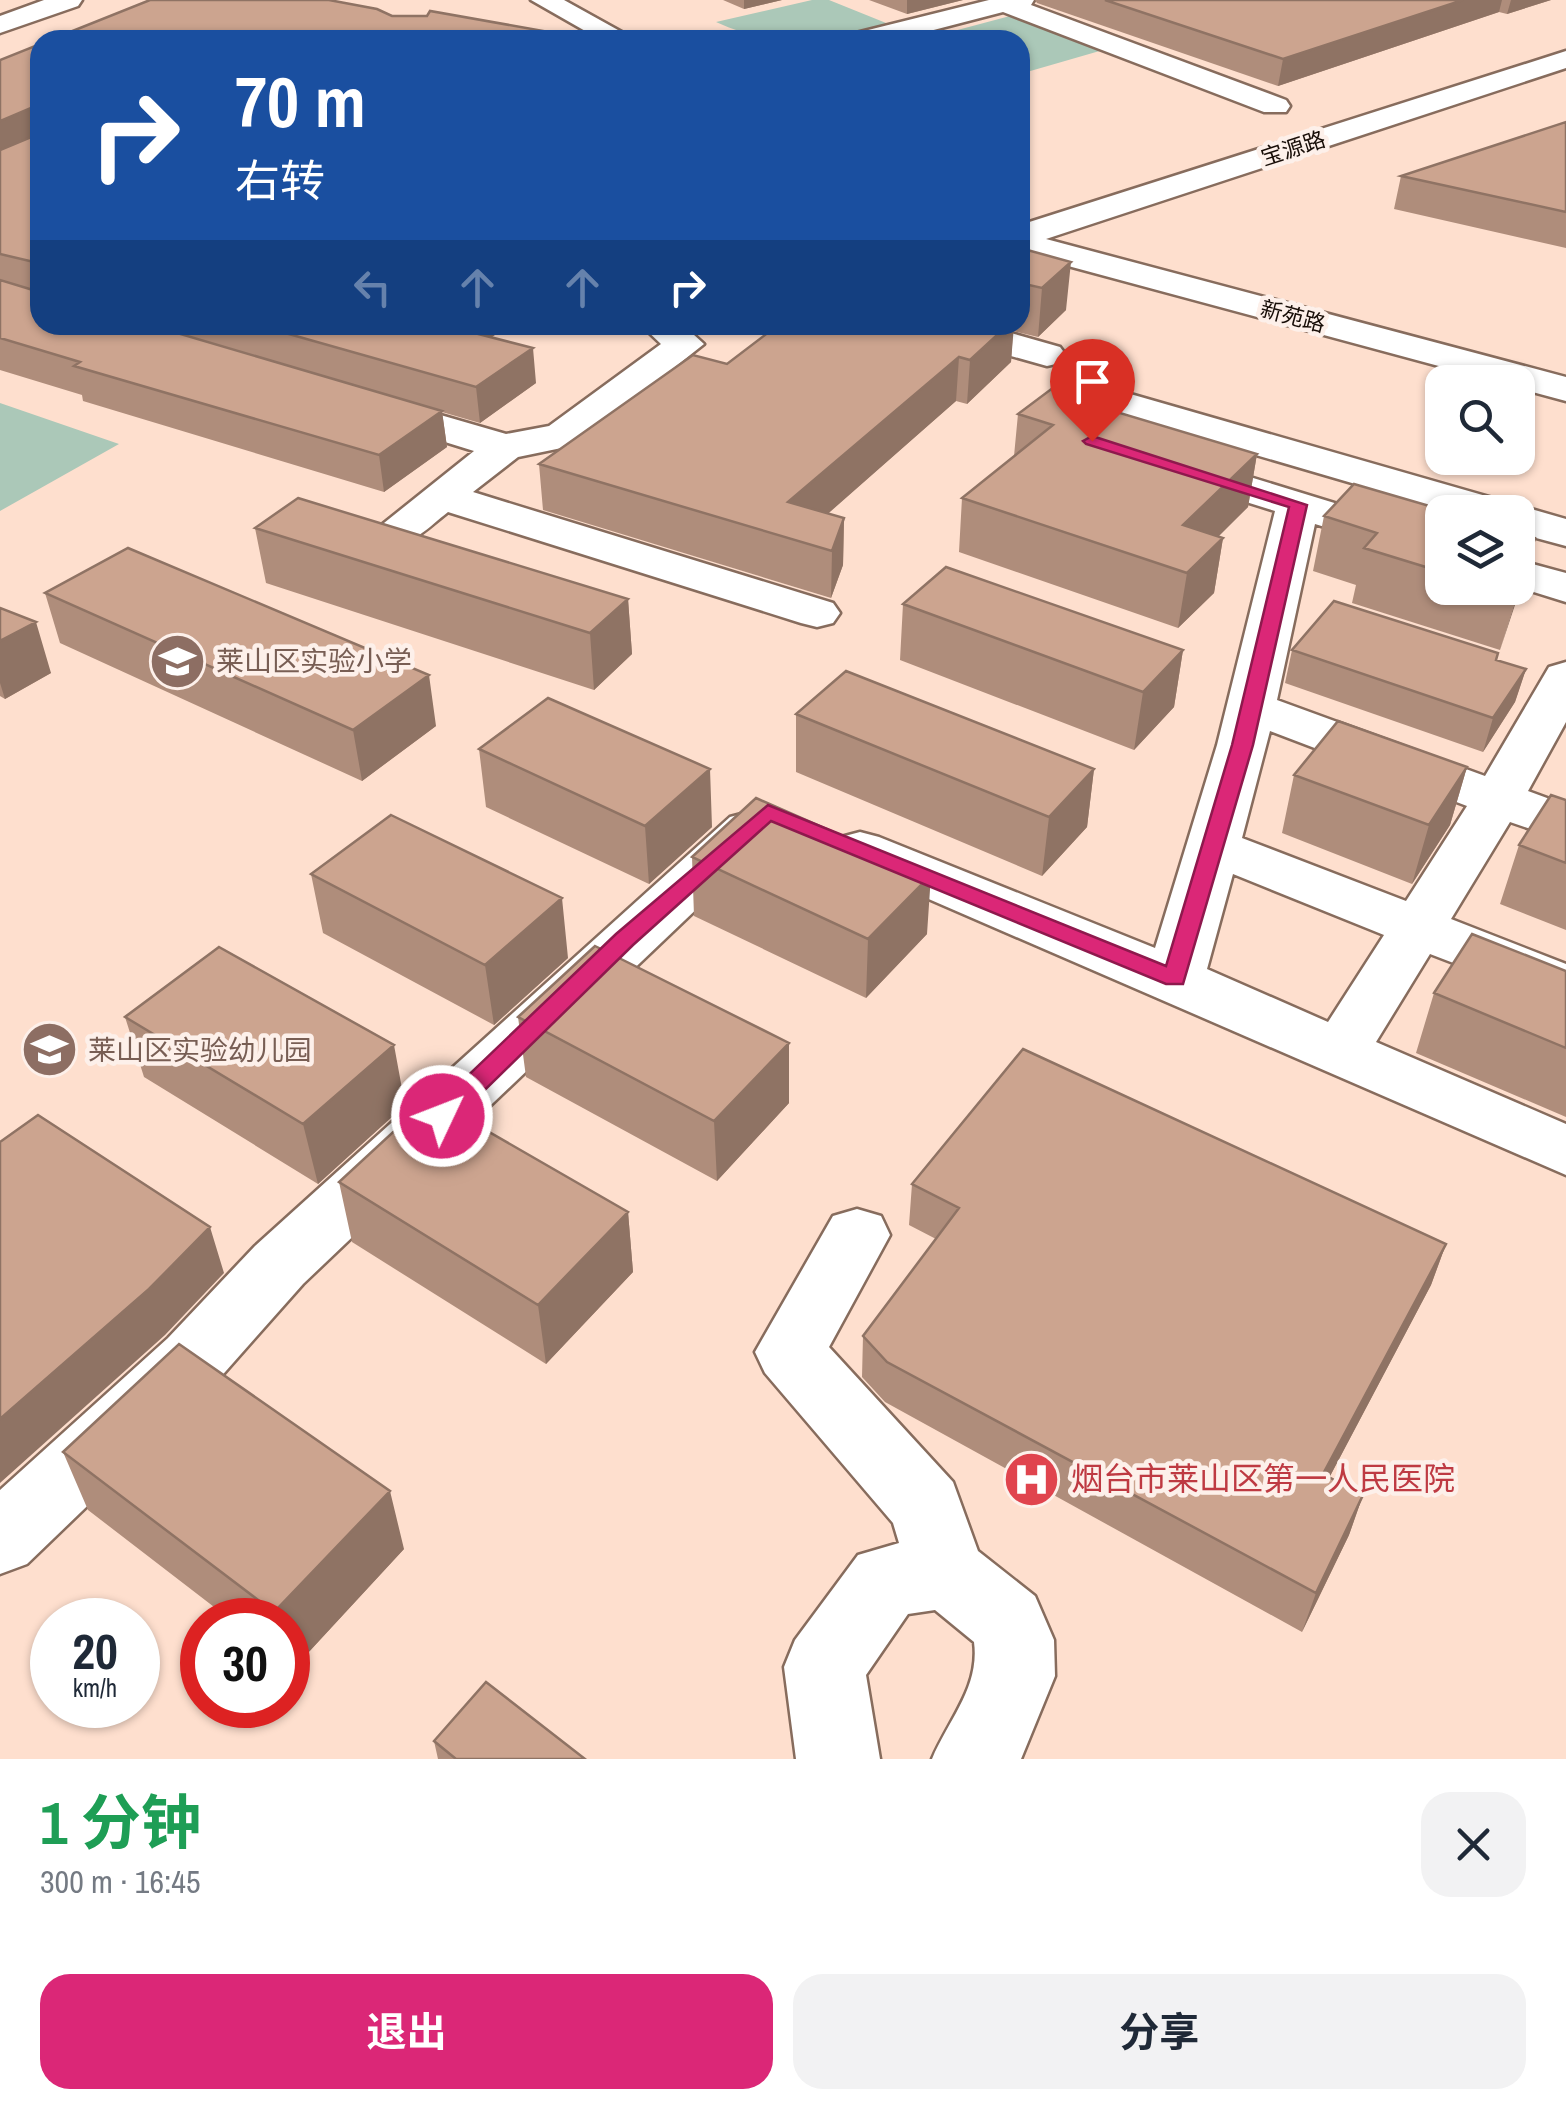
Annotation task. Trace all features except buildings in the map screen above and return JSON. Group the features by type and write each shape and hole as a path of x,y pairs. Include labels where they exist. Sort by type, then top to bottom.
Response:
{"street":[{"path":"0,11 30,0"},
{"path":"0,25 69,0"},
{"path":"544,0 602,30"},
{"path":"902,30 1013,2 1276,106"},
{"name":"宝源路","path":"1030,236 1566,59"},
{"name":"新苑路","path":"1030,242 1566,389"},
{"path":"391,535 505,447 562,436 685,344 673,335"},
{"path":"977,335 1047,355"},
{"path":"340,398 505,447"},
{"path":"1106,400 1437,495"},
{"path":"1148,458 1425,545"},
{"path":"441,496 817,613"},
{"path":"1175,978 1251,707 1295,604 1298,505"},
{"path":"1535,524 1566,533"},
{"path":"1535,578 1566,588"},
{"path":"1340,1051 1498,798 1553,683"},
{"path":"1251,707 1566,824"},
{"path":"0,1539 193,1359 278,1265 468,1092 624,940 768,812 1175,978 1566,1151"},
{"path":"1214,846 1566,986"},
{"path":"857,1234 790,1352 926,1506 946,1572 1006,1620 1019,1662 1005,1709 974,1759"},
{"path":"838,1759 824,1667 886,1581 946,1572"}],"green space":[{"path":"812,0 829,0 896,27 736,30 716,22"},
{"path":"1010,16 1103,50 1030,71 1030,30 958,30"},
{"path":"0,403 119,444 0,511"}],"place":[{"name":"莱山区实验小学","path":"177,661"},
{"name":"莱山区实验幼儿园","path":"49,1050"},
{"name":"烟台市莱山区第一人民医院","path":"1032,1479"}],"route":[{"path":"442,1116 624,940 768,812 1175,978 1242,745 1298,505 1092,441"}]}
